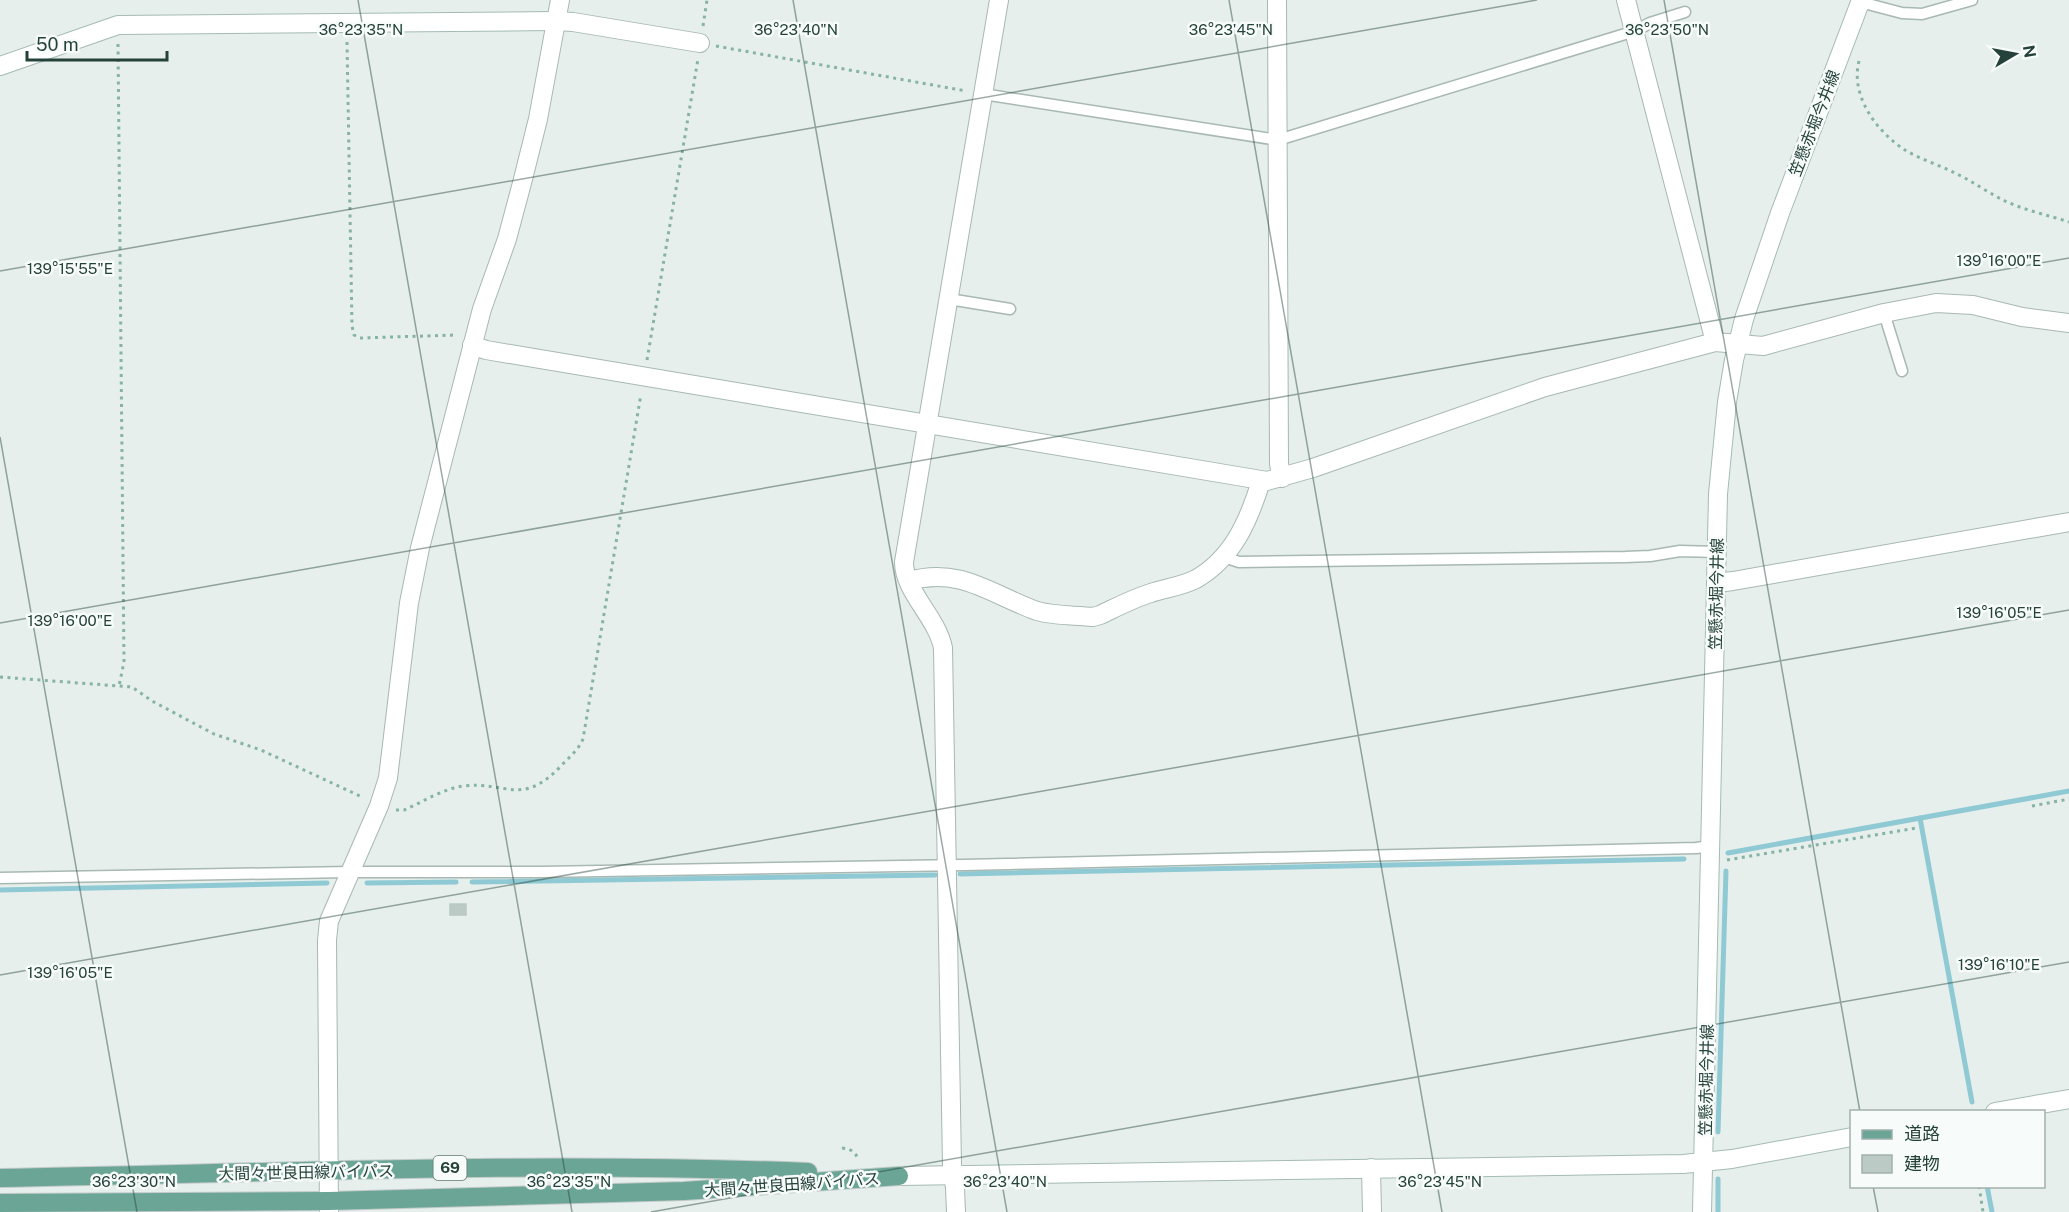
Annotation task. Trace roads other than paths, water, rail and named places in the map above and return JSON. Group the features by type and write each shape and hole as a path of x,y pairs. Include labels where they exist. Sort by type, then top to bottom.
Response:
{"main road":[{"name":"大間々世良田線バイパス","path":"0,1178 476,1168 690,1168 899,1176"},
{"name":"大間々世良田線バイパス","path":"0,1203 329,1206 684,1191 899,1176"}],"street":[{"path":"329,1206 327,940 329,921 379,806 390,767 411,593 473,342 507,239 538,120 560,0"},
{"path":"956,1212 952,1153 943,648 938,632 905,575 904,562 999,0"},
{"path":"1277,0 1280,464 1282,478"},
{"path":"1626,0 1716,342"},
{"name":"笠懸赤堀今井線","path":"1702,1212 1721,453 1737,345 1780,213 1861,1"},
{"path":"0,66 118,24 556,21 700,43"},
{"path":"473,342 486,350 644,378 1261,481 1282,478 1545,387 1716,342 1763,346 1884,313 1922,305 1952,303 1973,305 2022,317 2069,323"},
{"path":"909,581 923,577 964,579 1039,612 1093,616 1149,593 1193,580 1224,557 1244,527 1261,481"},
{"path":"1716,583 2069,522"},
{"path":"2006,1110 2069,1099"},
{"path":"899,1176 954,1177 1683,1164 1732,1159 1850,1137"},
{"path":"1371,1168 1372,1212"}],"lane":[{"path":"1861,1 1902,13 1923,14 1972,0"},
{"path":"983,94 1278,140 1635,31 1650,23 1685,12"},
{"path":"949,299 1010,309"},
{"path":"1884,313 1902,371"},
{"path":"1224,557 1239,562 1537,559 1650,556 1680,551 1717,552"},
{"path":"0,878 349,872 541,872 1684,849 1711,854"}],"waterway":[{"path":"1728,853 2069,791"},
{"path":"1920,818 1972,1102"},
{"path":"960,874 1684,859"},
{"path":"1718,1132 1726,871"},
{"path":"472,882 935,875"},
{"path":"367,883 456,882"},
{"path":"0,890 327,883"},
{"path":"1718,1179 1718,1212"},
{"path":"1987,1188 1992,1212"}]}
